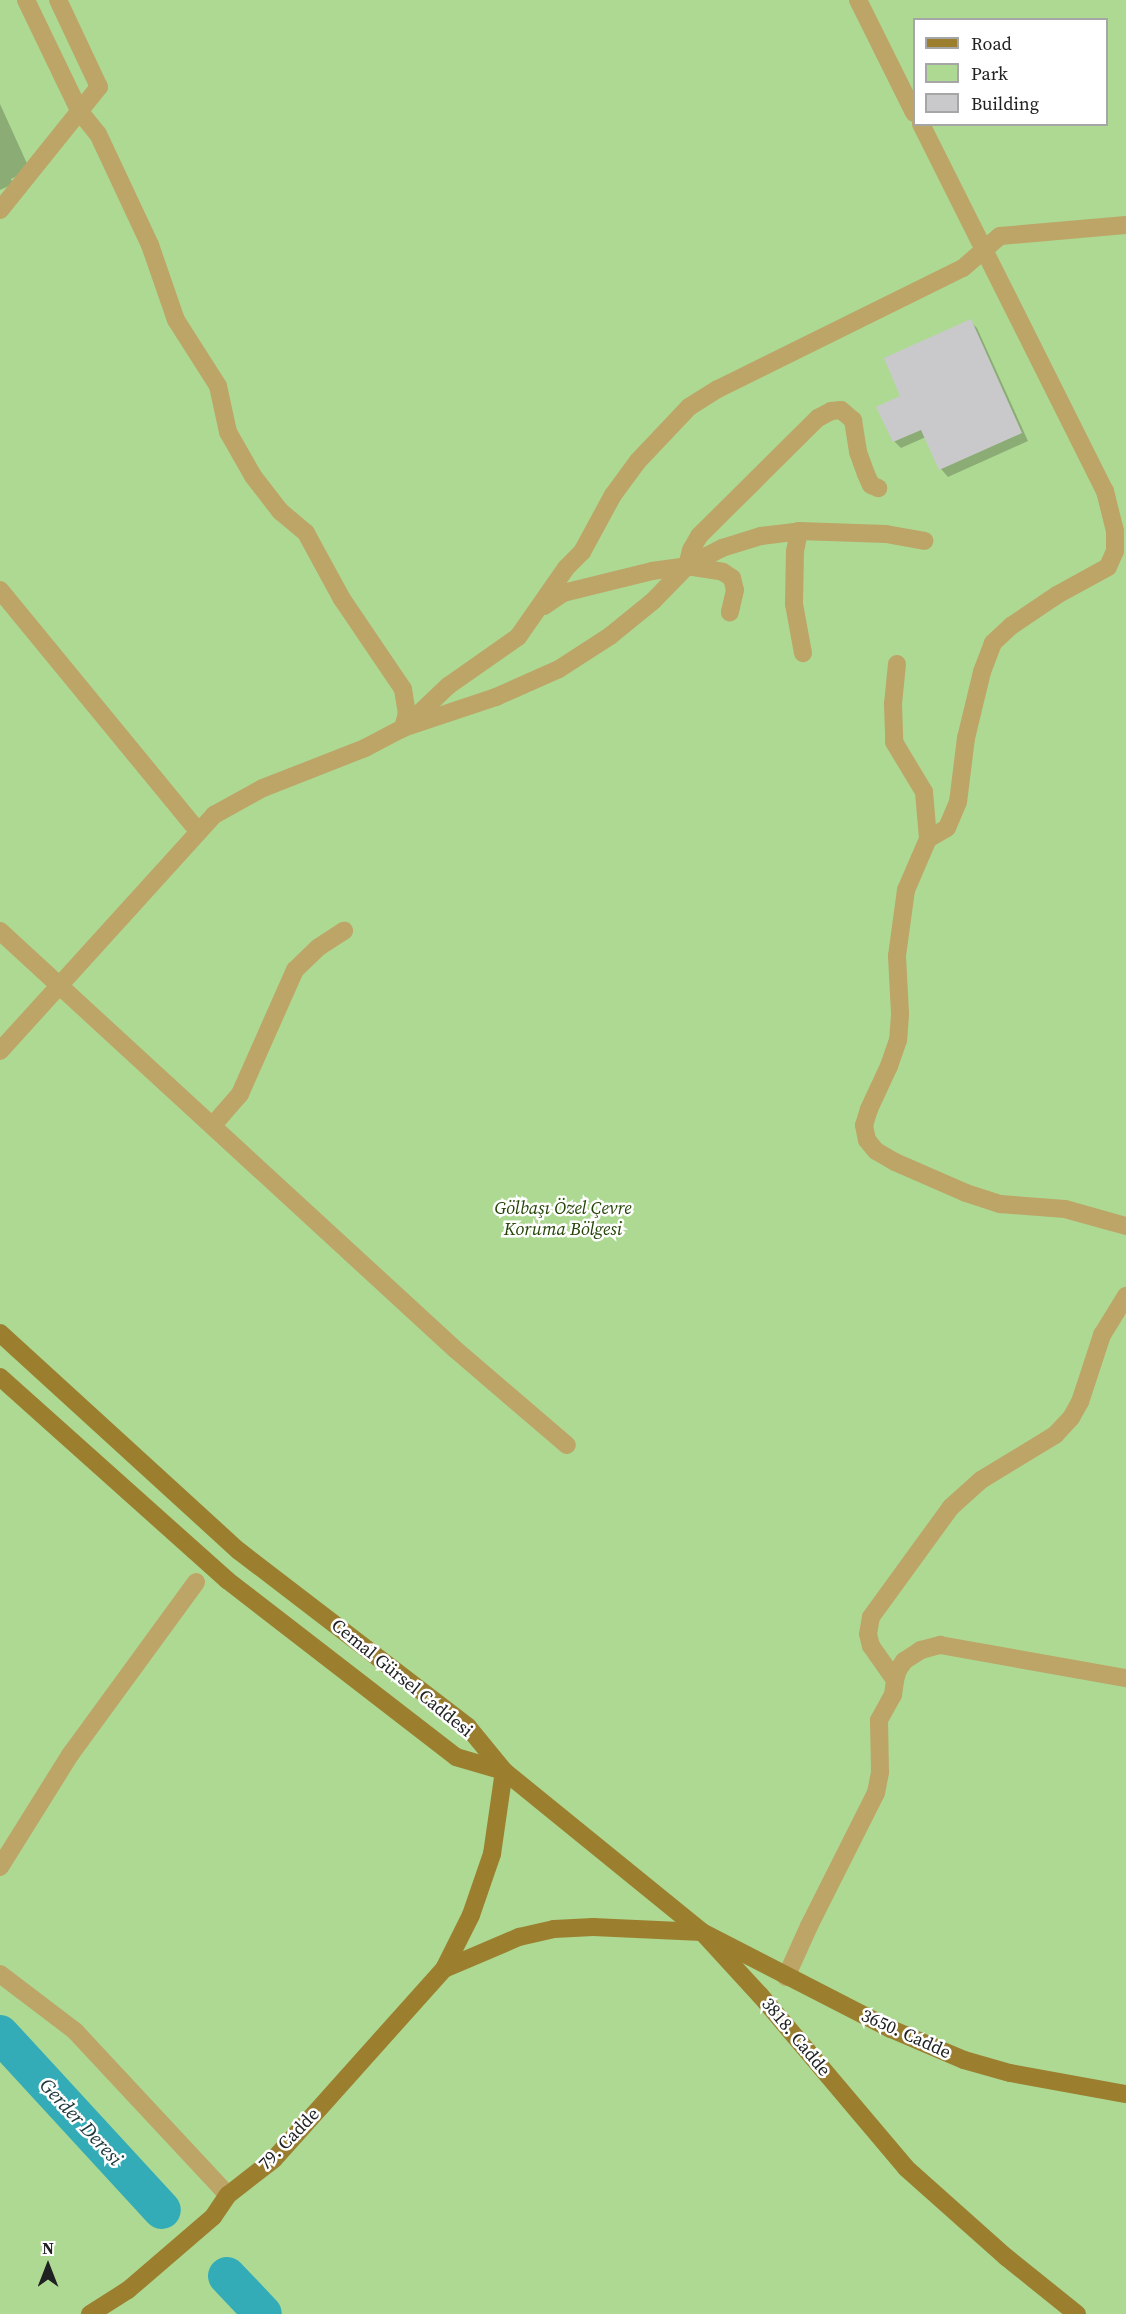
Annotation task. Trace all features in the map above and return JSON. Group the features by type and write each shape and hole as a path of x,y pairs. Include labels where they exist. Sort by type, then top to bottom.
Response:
{"street":[{"path":"26,0 80,112 98,134 150,245 176,320 218,386 228,432 253,476 280,511 306,533 342,599 403,689 407,712 403,728"},
{"path":"0,210 99,87 58,0"},
{"path":"858,0 913,108"},
{"path":"922,126 1105,491 1126,542"},
{"path":"403,728 448,686 518,637 566,568 582,552 619,486 663,432 689,407 718,389 963,268 1000,236 1126,225"},
{"path":"687,566 691,550 699,536 812,424 831,411 841,410 853,420 858,452 866,474 871,485 878,488"},
{"path":"928,839 947,828 958,802 966,738 982,672 993,642 1011,626 1057,595 1108,567 1114,551 1115,531 1105,491"},
{"path":"799,531 795,551 794,604 803,653"},
{"path":"0,1051 214,815 263,788 365,748 403,728 496,697 559,669 652,602 687,566 722,548 761,536 799,531 886,534 924,541"},
{"path":"535,614 563,593 652,571 687,566 723,572 732,578 735,590 730,612"},
{"path":"0,590 198,831"},
{"path":"897,664 893,704 894,742 924,792 928,839 906,890 897,956 900,1014 897,1040 889,1066 868,1109 864,1125 867,1140 876,1151 895,1162 966,1193 1000,1204 1065,1209 1126,1226"},
{"path":"0,931 456,1350 567,1445"},
{"path":"213,1125 240,1094 296,970 319,947 344,931"},
{"path":"895,1680 871,1646 868,1634 871,1617 951,1506 981,1479 1055,1436 1071,1418 1080,1402 1102,1335 1126,1296"},
{"name":"Cemal Gürsel Caddesi","path":"0,1333 239,1551 468,1727 504,1771"},
{"name":"Cemal Gürsel Caddesi","path":"0,1377 227,1580 456,1757 504,1771"},
{"path":"0,1867 70,1755 196,1582"},
{"path":"786,1977 876,1793 880,1772 879,1720 893,1695 897,1670 904,1661 921,1650 940,1645 1126,1678"},
{"name":"3818. Cadde","path":"504,1771 702,1932 760,1995 906,2168 1006,2257 1077,2314"},
{"name":"79. Cadde","path":"90,2314 128,2290 205,2224 228,2195 274,2159 444,1969 471,1915 492,1854 504,1771"},
{"name":"79. Cadde","path":"444,1969 509,1940 554,1929 593,1927 702,1932"},
{"name":"3650. Cadde","path":"702,1932 891,2030 964,2060 1010,2073 1126,2094"},
{"path":"0,1974 75,2031 228,2195"}],"green space":[{"name":"Gölbaşı Özel Çevre Koruma Bölgesi","path":"0,0 1126,0 1126,2314 0,2314"}],"building":[{"path":"971,319 1022,433 939,470 921,430 893,442 876,407 900,396 884,358"}],"waterway":[{"name":"Gerder Deresi","path":"0,2034 162,2210"},
{"name":"Gerder Deresi","path":"227,2276 263,2314"}]}
